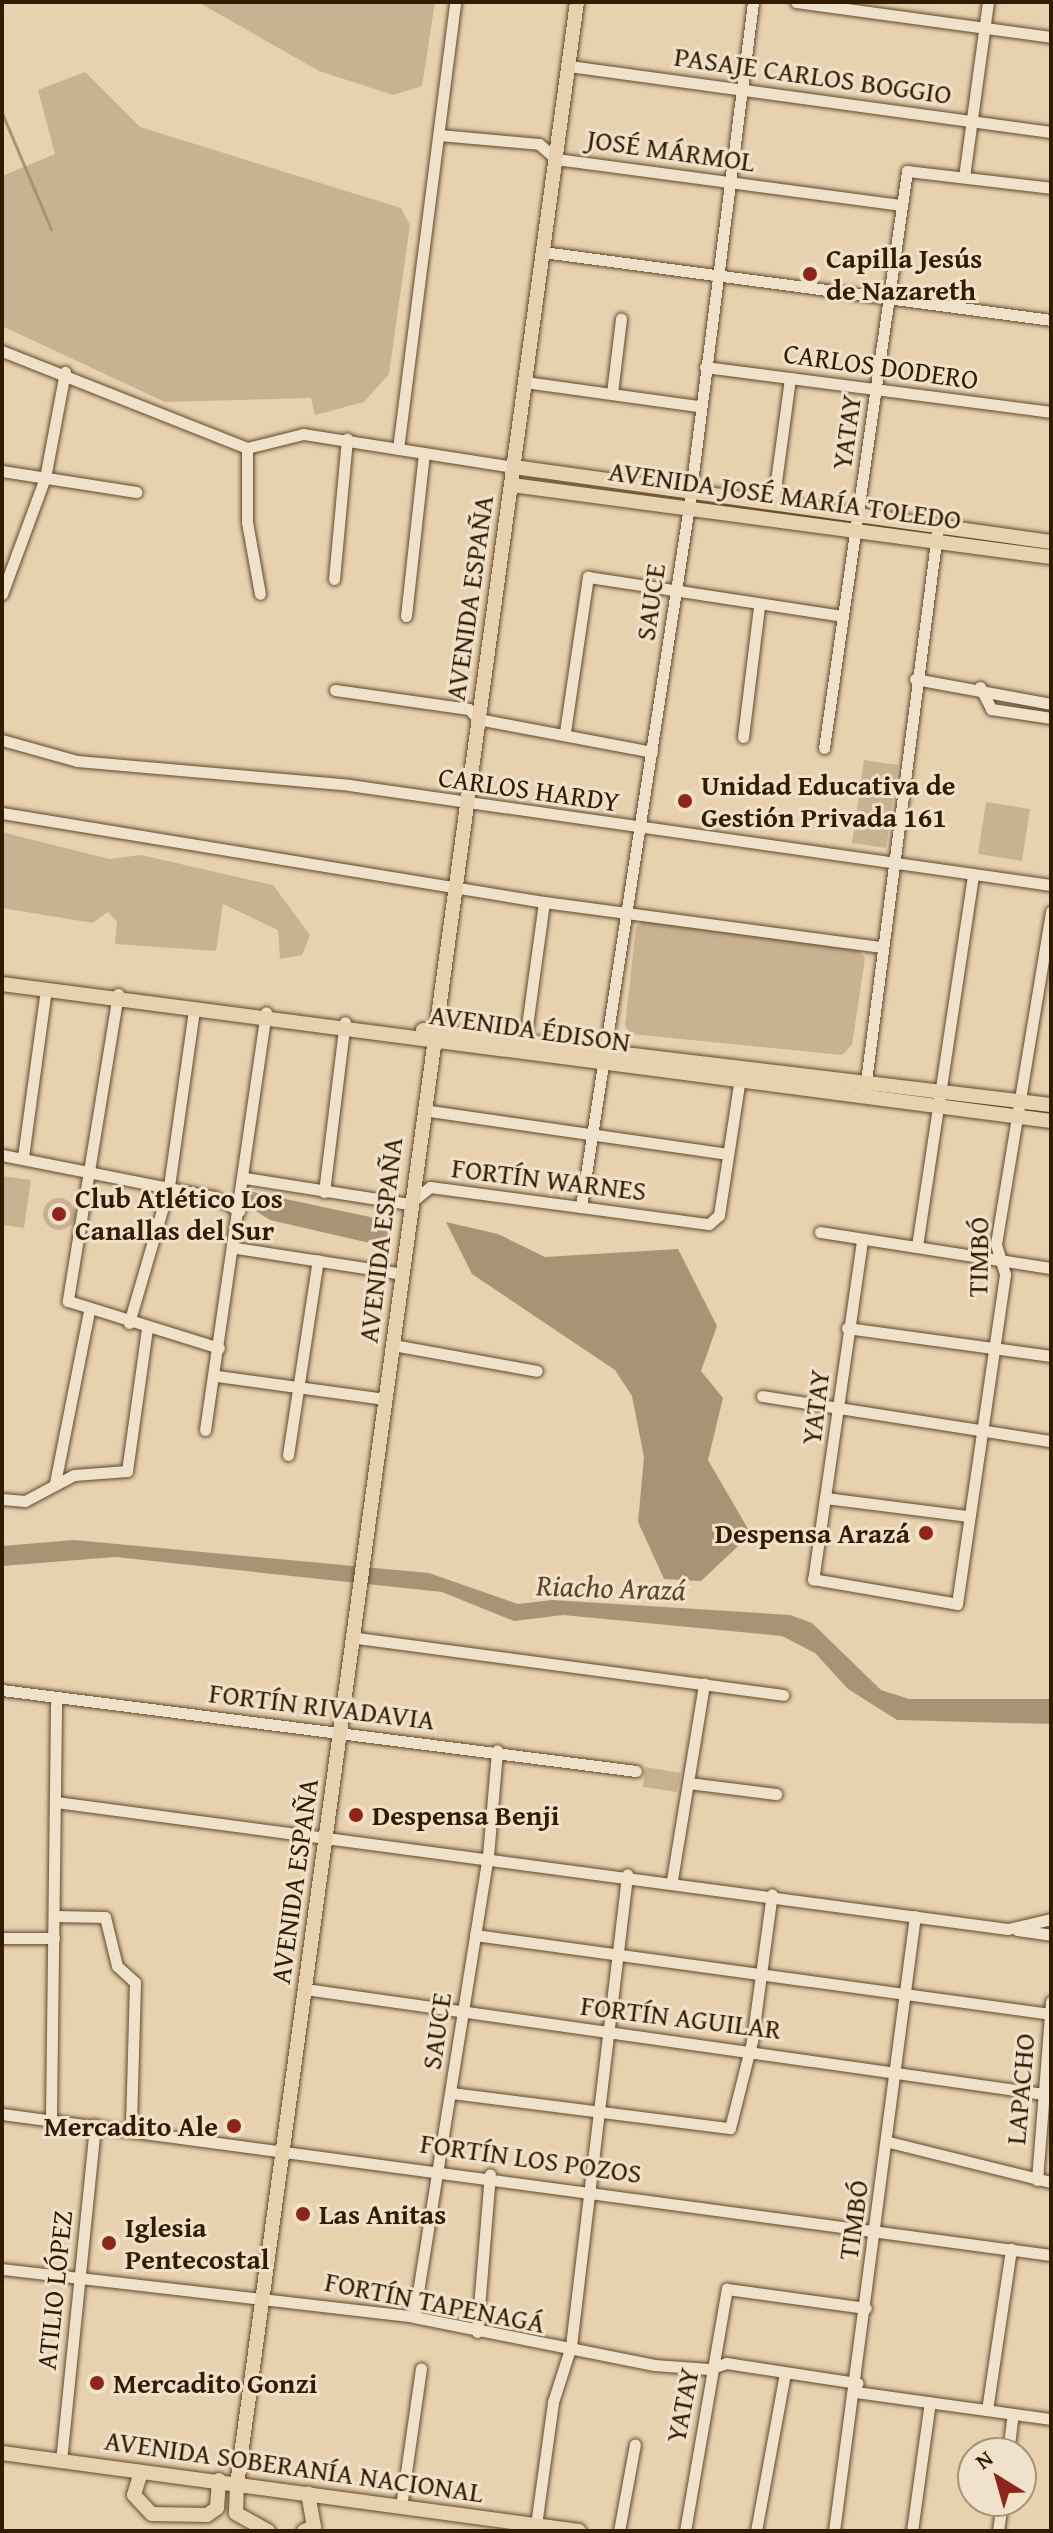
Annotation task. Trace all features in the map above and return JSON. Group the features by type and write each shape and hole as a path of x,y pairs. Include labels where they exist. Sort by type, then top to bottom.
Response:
{"main road":[{"name":"AVENIDA ESPAÑA","path":"237,2484 340,1732 369,1560 403,1274 405,1230 431,1035 468,806 577,2"},
{"name":"AVENIDA JOSÉ MARÍA TOLEDO","path":"514,467 688,500 857,523 938,526 1051,542"},
{"name":"AVENIDA JOSÉ MARÍA TOLEDO","path":"512,485 773,504 935,542 1051,557"},
{"name":"AVENIDA ÉDISON","path":"2,977 194,1010 266,1014"},
{"name":"AVENIDA ÉDISON","path":"2,984 524,1047 606,1065 739,1085 865,1092"},
{"name":"AVENIDA ÉDISON","path":"524,1047 608,1050 865,1092 938,1100 1051,1105"},
{"name":"AVENIDA ÉDISON","path":"938,1100 1051,1121"},
{"name":"AVENIDA SOBERANÍA NACIONAL","path":"2,2453 579,2531"},
{"path":"141,2472 134,2495 152,2514 207,2515 217,2508 219,2480"},
{"path":"237,2484 236,2513 268,2531"},
{"path":"304,2531 314,2527 308,2494"}],"street":[{"path":"398,449 455,2"},
{"name":"SAUCE","path":"581,1207 606,1065 676,593 753,2"},
{"path":"796,2 1051,37"},
{"path":"988,2 964,177 1051,188"},
{"name":"PASAJE CARLOS BOGGIO","path":"569,66 1051,132"},
{"name":"JOSÉ MÁRMOL","path":"439,135 539,144 556,159 902,205"},
{"name":"YATAY","path":"824,748 907,171 964,177"},
{"path":"543,252 717,278 1051,320"},
{"path":"612,393 621,319"},
{"path":"2,351 65,372 247,448 303,434 514,467"},
{"name":"CARLOS DODERO","path":"705,367 1051,412"},
{"path":"2,594 45,478 65,372"},
{"path":"773,504 790,378"},
{"path":"525,382 699,406"},
{"path":"334,579 347,439"},
{"path":"247,448 247,522 260,594"},
{"path":"406,616 424,453"},
{"path":"2,471 136,492"},
{"path":"865,1092 915,679 938,526"},
{"path":"565,732 588,577 759,607 843,616"},
{"path":"743,737 759,607"},
{"path":"915,679 980,687 1051,704"},
{"path":"980,687 991,709 1051,718"},
{"path":"335,690 469,709 478,719 565,732 652,752"},
{"name":"CARLOS HARDY","path":"2,740 77,761 349,785 468,806 1051,885"},
{"path":"2,813 454,884 544,902 882,947"},
{"path":"917,1246 973,875"},
{"path":"524,1047 544,902"},
{"name":"TIMBÓ","path":"957,1604 980,1431 997,1349 1002,1262 996,1244 1017,1117 1025,1102 1051,912"},
{"path":"23,1157 46,990"},
{"path":"118,996 70,1307 219,1348"},
{"path":"129,1323 169,1186 194,1010"},
{"path":"205,1430 217,1376 236,1248 266,1014"},
{"path":"324,1192 345,1026"},
{"path":"423,1110 728,1154 739,1085"},
{"name":"FORTÍN WARNES","path":"409,1204 430,1187 709,1224 719,1215 728,1154"},
{"path":"2,1155 93,1169 169,1186 215,1197 239,1211"},
{"path":"245,1178 409,1204"},
{"path":"820,1232 862,1241 917,1246 1051,1268"},
{"name":"YATAY","path":"862,1241 847,1328 841,1410 813,1579 957,1604"},
{"path":"236,1248 403,1274"},
{"path":"288,1455 318,1260"},
{"path":"55,1483 89,1312"},
{"path":"2,1499 25,1501 55,1483 127,1471 147,1328"},
{"path":"847,1328 1051,1356"},
{"path":"393,1345 537,1371"},
{"path":"217,1376 386,1399"},
{"path":"762,1396 1051,1441"},
{"path":"825,1498 967,1516"},
{"path":"357,1638 783,1695"},
{"path":"672,1880 704,1684"},
{"name":"FORTÍN RIVADAVIA","path":"2,1690 56,1699 497,1750 636,1771"},
{"path":"51,2118 56,1699"},
{"name":"SAUCE","path":"414,2317 488,1856 497,1750"},
{"path":"688,1783 776,1794"},
{"path":"56,1802 672,1880 1051,1935"},
{"path":"536,2525 566,2353 589,2191 605,2033 627,1874"},
{"path":"451,2093 597,2114 730,2128 745,2048 752,2041 772,1894"},
{"path":"55,1916 105,1917 117,1966 135,1982 131,2129"},
{"name":"TIMBÓ","path":"834,2531 889,2142 915,1916"},
{"path":"1008,1929 1051,1919"},
{"path":"475,1935 905,1996 1050,2008"},
{"path":"2,1938 54,1938"},
{"name":"FORTÍN AGUILAR","path":"305,1989 605,2033 745,2048 1047,2094"},
{"name":"LAPACHO","path":"1037,2180 1047,2094 1050,2008"},
{"name":"FORTÍN LOS POZOS","path":"2,2114 490,2175 875,2234 1051,2255"},
{"name":"ATILIO LÓPEZ","path":"61,2461 95,2125"},
{"path":"889,2142 1051,2182"},
{"path":"477,2332 490,2175"},
{"path":"987,2410 1011,2249"},
{"name":"FORTÍN TAPENAGÁ","path":"2,2269 414,2317 566,2353 709,2369 726,2363 930,2402 1051,2419"},
{"name":"YATAY","path":"685,2531 709,2369 727,2289 866,2308"},
{"path":"401,2507 421,2368"},
{"path":"756,2531 785,2373"},
{"path":"912,2531 930,2402"},
{"path":"1010,2437 1013,2414"},
{"path":"619,2531 635,2444"}],"shaded area":[{"path":"198,2 435,2 422,86 393,95 319,71"},
{"path":"85,72 140,127 401,208 410,225 389,374 364,402 315,415 311,398 165,402 2,326 2,176 55,154 38,90"},
{"path":"864,760 898,765 886,848 852,843"},
{"path":"986,802 1030,809 1022,861 978,854"},
{"path":"2,832 109,859 141,855 273,885 310,935 302,955 280,959 278,930 223,904 216,951 115,944 117,922 108,912 93,923 2,908"},
{"path":"643,921 858,950 865,958 852,1045 842,1055 631,1034 625,1025 636,927"},
{"path":"2,1176 31,1180 24,1228 2,1225"},
{"path":"248,1191 389,1221 387,1247 270,1220 254,1210"},
{"name":"Club Atlético Los Canallas del Sur","path":"59,1198 70,1203 75,1214 70,1225 59,1230 48,1225 43,1214 48,1203"},
{"path":"446,1222 498,1234 545,1257 678,1249 717,1326 701,1371 723,1398 708,1460 751,1534 701,1581 664,1579 638,1522 644,1457 632,1396 615,1370 472,1274"},
{"path":"74,1540 429,1573 518,1604 552,1600 790,1615 812,1623 881,1690 909,1699 1051,1699 1051,1724 897,1720 848,1689 815,1653 782,1636 563,1615 514,1621 442,1592 115,1557 2,1566 2,1546"},
{"path":"645,1767 681,1773 677,1792 643,1787"}],"waterway":[{"path":"2,13 2,49"},
{"path":"2,113 51,229"}],"place":[{"name":"Capilla Jesús de Nazareth","path":"810,274"},
{"name":"Unidad Educativa de Gestión Privada 161","path":"685,801"},
{"name":"Club Atlético Los Canallas del Sur","path":"59,1214"},
{"name":"Despensa Arazá","path":"926,1533"},
{"name":"Despensa Benji","path":"356,1815"},
{"name":"Mercadito Ale","path":"234,2126"},
{"name":"Las Anitas","path":"303,2214"},
{"name":"Iglesia Pentecostal","path":"109,2243"},
{"name":"Mercadito Gonzi","path":"97,2383"}],"water label":[{"name":"Riacho Arazá","path":"611,1587"}]}
